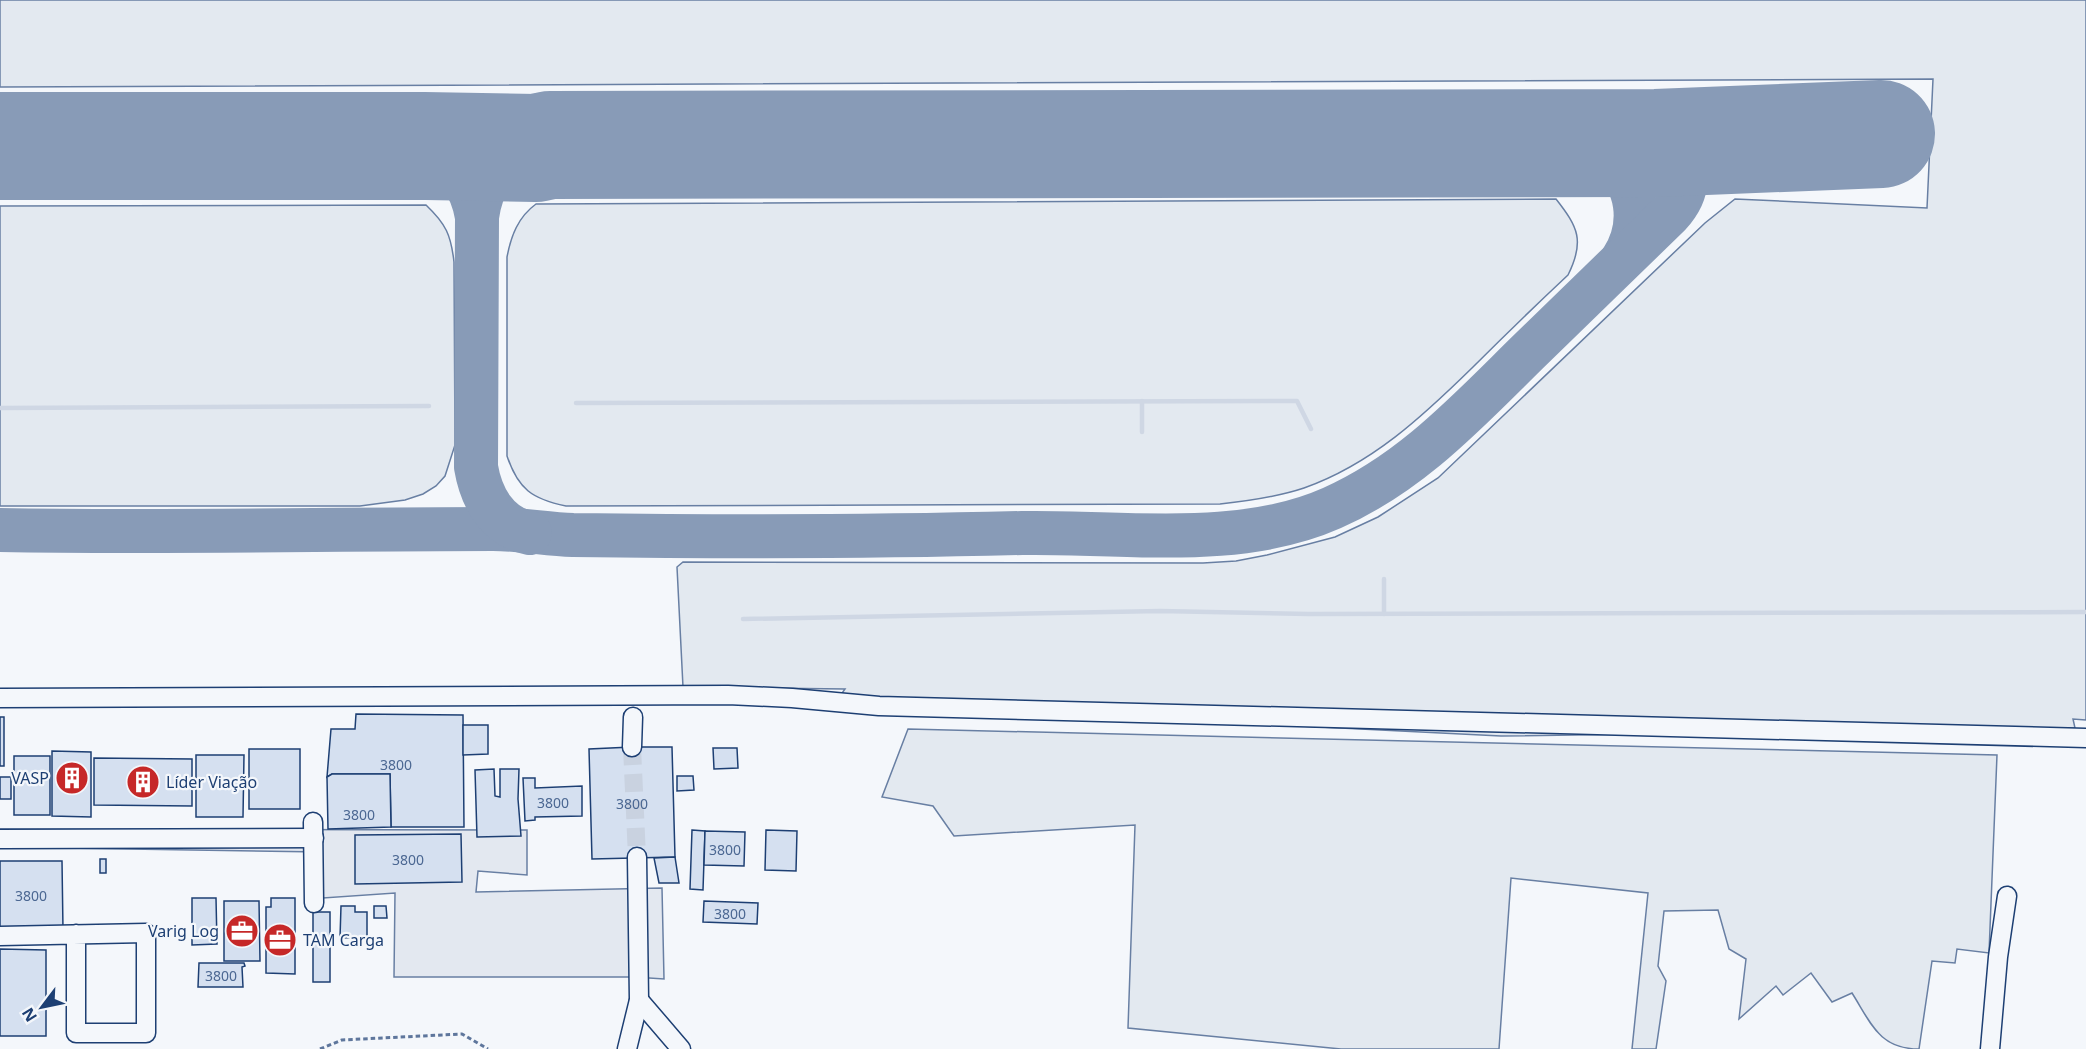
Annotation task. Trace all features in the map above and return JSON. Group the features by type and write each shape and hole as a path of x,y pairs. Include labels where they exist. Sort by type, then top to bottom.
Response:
{"lane":[{"path":"0,698 728,695 879,706 2086,738"},
{"path":"632,747 633,717"},
{"path":"0,838 314,830 314,903"},
{"path":"627,1049 639,1000 637,857"},
{"path":"1990,1049 1998,957 2007,896"},
{"path":"0,936 76,934 146,933 146,1033 76,1033 76,934"},
{"path":"639,1000 681,1049"}],"path":[{"path":"320,1049 342,1040 462,1034 488,1049"}],"shaded area":[{"path":"0,0 2086,0 2086,720 2073,719 2075,728 1501,736 835,703 845,689 683,687 677,567 683,562 1203,563 1236,561 1335,537 1378,517 1438,478 1705,223 1735,199 1927,208 1933,79 0,87"},
{"path":"1556,199 1570,218 1577,235 1576,253 1568,275 1435,403 1395,437 1352,466 1329,478 1283,494 1220,504 566,506 544,500 528,491 516,477 507,456 507,257 516,228 524,215 536,204"},
{"path":"426,205 446,230 454,262 455,445 445,476 436,486 423,494 405,500 360,506 0,506 0,206"},
{"path":"908,729 1997,755 1989,953 1957,949 1955,963 1932,961 1919,1049 1905,1048 1885,1039 1878,1032 1852,993 1832,1002 1811,973 1783,995 1776,986 1739,1019 1746,959 1729,949 1718,910 1664,911 1658,966 1666,981 1656,1049 1632,1049 1648,893 1511,878 1499,1049 1341,1049 1128,1028 1135,825 954,836 933,806 882,797"},
{"path":"0,829 527,830 527,875 478,871 476,892 662,888 664,979 394,977 395,893 323,898 322,852 0,847"}],"building":[{"path":"356,714 463,715 464,827 391,827 390,774 332,774 327,777 331,729 355,729"},
{"path":"0,717 4,717 4,766 0,766"},
{"path":"463,725 488,725 488,754 463,755"},
{"path":"672,747 675,857 592,859 589,749"},
{"path":"713,748 737,748 738,768 714,769"},
{"path":"249,749 300,749 300,809 249,809"},
{"name":"VASP","path":"52,751 91,752 91,817 52,816"},
{"path":"196,755 244,755 243,817 196,817"},
{"path":"14,756 50,756 50,815 14,815"},
{"name":"Líder Viação","path":"94,758 192,759 192,806 94,805"},
{"path":"494,769 495,796 500,797 500,769 519,769 518,799 521,836 477,837 475,770"},
{"path":"332,774 390,774 391,827 328,829 327,777"},
{"path":"677,776 693,776 694,790 677,791"},
{"path":"0,777 11,777 11,799 0,799"},
{"path":"523,778 535,778 535,788 582,786 582,816 535,817 535,820 525,821"},
{"path":"692,830 705,831 703,890 690,889"},
{"path":"766,830 797,831 796,871 765,870"},
{"path":"705,831 745,832 744,866 704,865"},
{"path":"461,834 462,882 355,884 355,835"},
{"path":"675,857 679,883 659,883 654,858"},
{"path":"100,859 106,859 106,873 100,873"},
{"path":"0,861 62,861 63,930 0,929"},
{"path":"192,898 216,898 217,944 192,945"},
{"name":"TAM Carga","path":"271,898 295,898 295,974 266,973 266,907 271,907"},
{"name":"Varig Log","path":"224,901 259,901 260,961 224,961"},
{"path":"704,901 758,903 757,924 703,922"},
{"path":"341,906 355,906 355,912 367,912 367,937 340,938"},
{"path":"374,906 386,906 387,918 374,918"},
{"path":"313,912 330,912 330,982 313,982"},
{"path":"0,949 46,950 46,1036 0,1036"},
{"path":"199,963 244,963 245,966 242,967 243,987 198,987"}],"waterway":[{"path":"1142,401 1142,432"},
{"path":"576,403 1297,401 1311,429"},
{"path":"0,408 429,406"},
{"path":"1384,579 1384,614"},
{"path":"743,619 1160,611 1309,614 2086,612"}],"taxiway":[{"path":"1566,143 1600,154 1617,167 1626,178 1632,191 1636,219 1634,233 1622,260"},
{"path":"0,530 493,529 573,535 629,536 1022,533 1179,535 1219,534 1296,521 1332,508 1361,494 1437,440 1669,215 1683,194 1684,176 1674,160 1656,143"},
{"path":"425,146 460,175 470,193 477,217"},
{"path":"530,533 508,524 492,509 482,489 476,467 477,217 479,203 488,181 503,165 536,148"}],"runway":[{"path":"0,146 536,148 550,145 1656,143 1881,134"}],"tunnel":[{"path":"632,747 637,857"}],"place":[{"name":"VASP","path":"72,778"},
{"name":"Líder Viação","path":"143,782"},
{"name":"Varig Log","path":"242,931"},
{"name":"TAM Carga","path":"280,940"}]}
